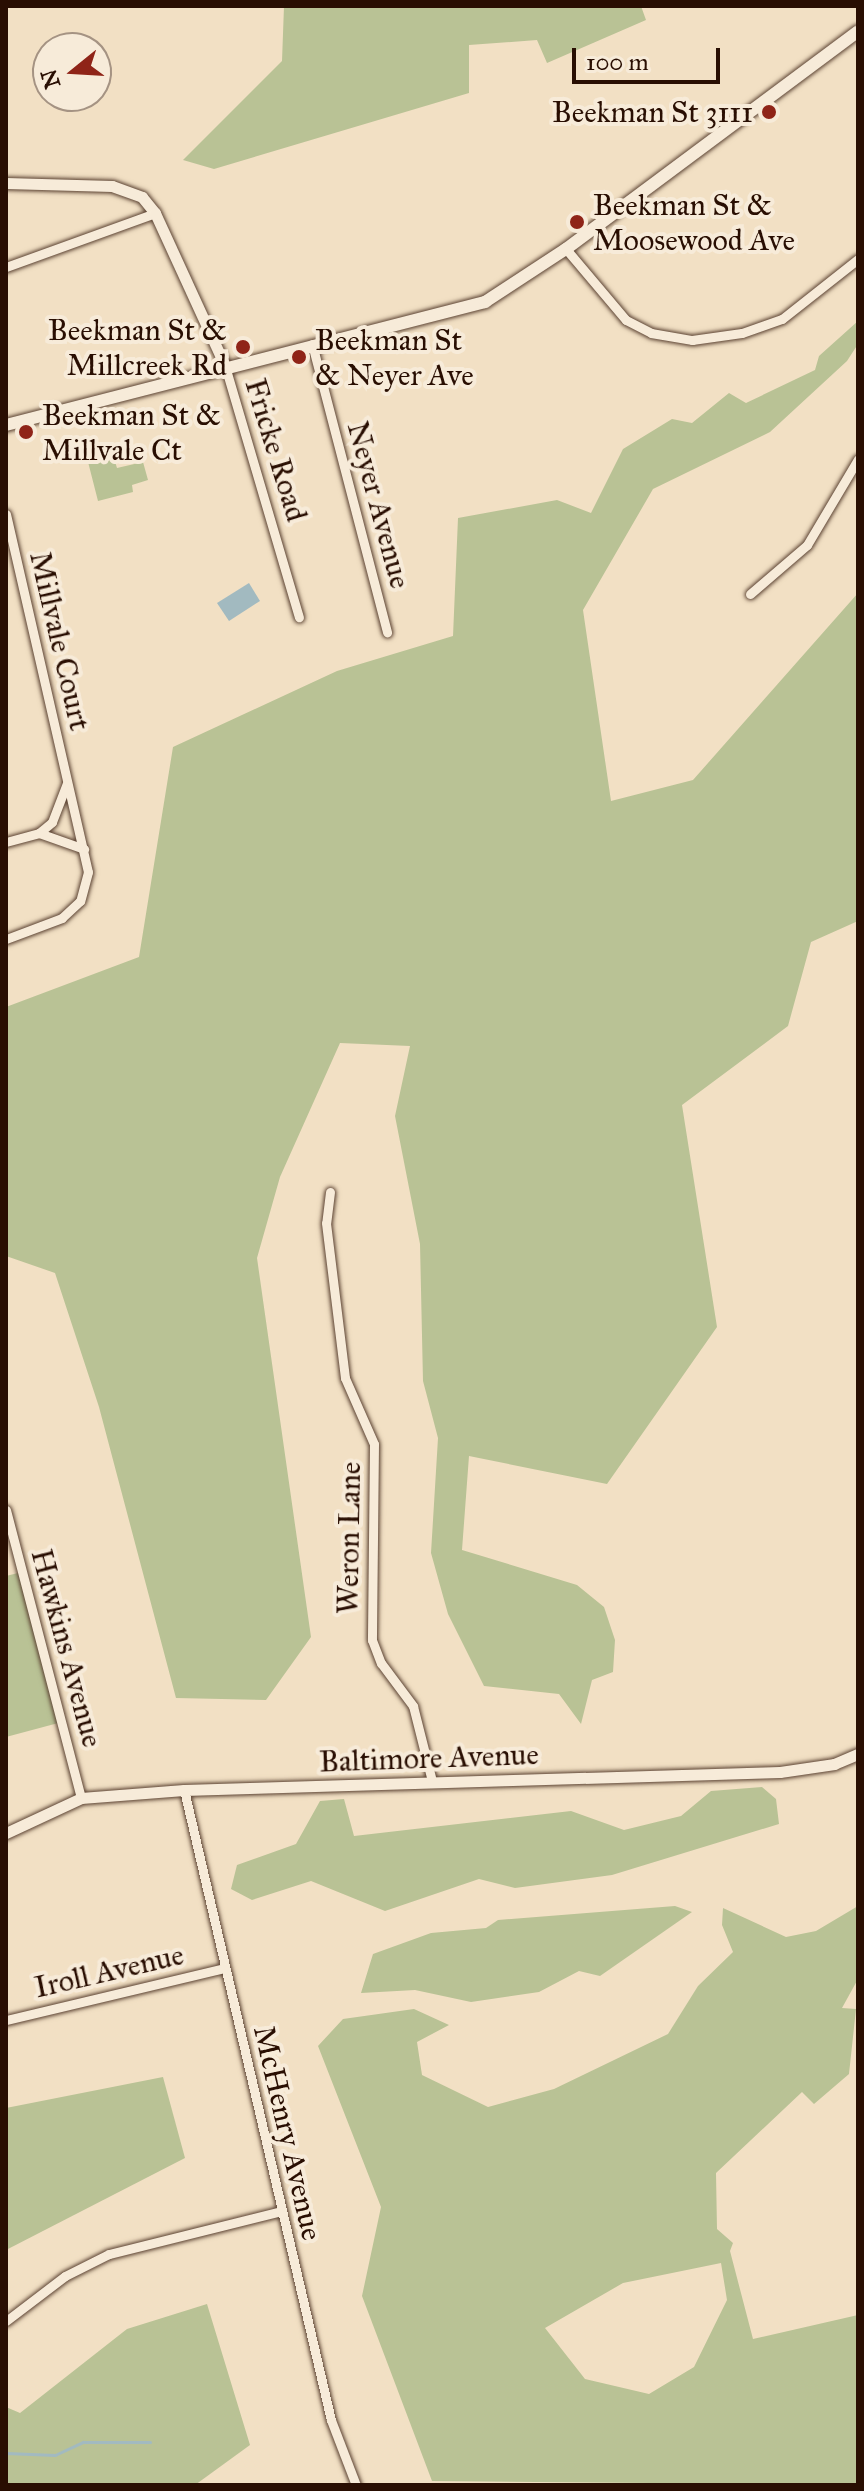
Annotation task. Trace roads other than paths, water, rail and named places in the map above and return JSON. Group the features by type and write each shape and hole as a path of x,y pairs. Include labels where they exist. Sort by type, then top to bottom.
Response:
{"main road":[{"path":"6,425 225,366 485,302 566,249 858,31"}],"street":[{"path":"6,183 112,186 133,191 155,213 6,267"},
{"name":"Fricke Road","path":"155,213 225,366 299,617"},
{"path":"566,249 626,320 651,333 692,340 742,333 782,319 858,259"},
{"name":"Neyer Avenue","path":"312,344 387,632"},
{"path":"750,594 807,545 858,459"},
{"name":"Millvale Court","path":"6,514 88,872 80,901 62,918 6,939"},
{"path":"6,842 39,833 56,814 68,780"},
{"path":"39,833 84,849"},
{"name":"Weron Lane","path":"330,1192 326,1223 345,1378 374,1444 372,1640 381,1663 413,1706 432,1781"},
{"name":"Hawkins Avenue","path":"6,1510 81,1798"},
{"name":"Baltimore Avenue","path":"6,1833 81,1798 184,1790 780,1772 834,1764 858,1754"},
{"name":"McHenry Avenue","path":"184,1790 331,2420 356,2485"},
{"name":"Iroll Avenue","path":"6,2020 224,1968"},
{"path":"6,2321 65,2276 109,2254 282,2211"}],"water":[{"path":"249,583 260,601 229,621 217,603"}],"waterway":[{"path":"6,2453 55,2455 83,2442 150,2442"}],"place":[{"name":"Beekman St 3111","path":"769,112"},
{"name":"Beekman St & Moosewood Ave","path":"577,222"},
{"name":"Beekman St & Millcreek Rd","path":"243,347"},
{"name":"Beekman St & Neyer Ave","path":"299,357"},
{"name":"Beekman St & Millvale Ct","path":"26,432"}]}
